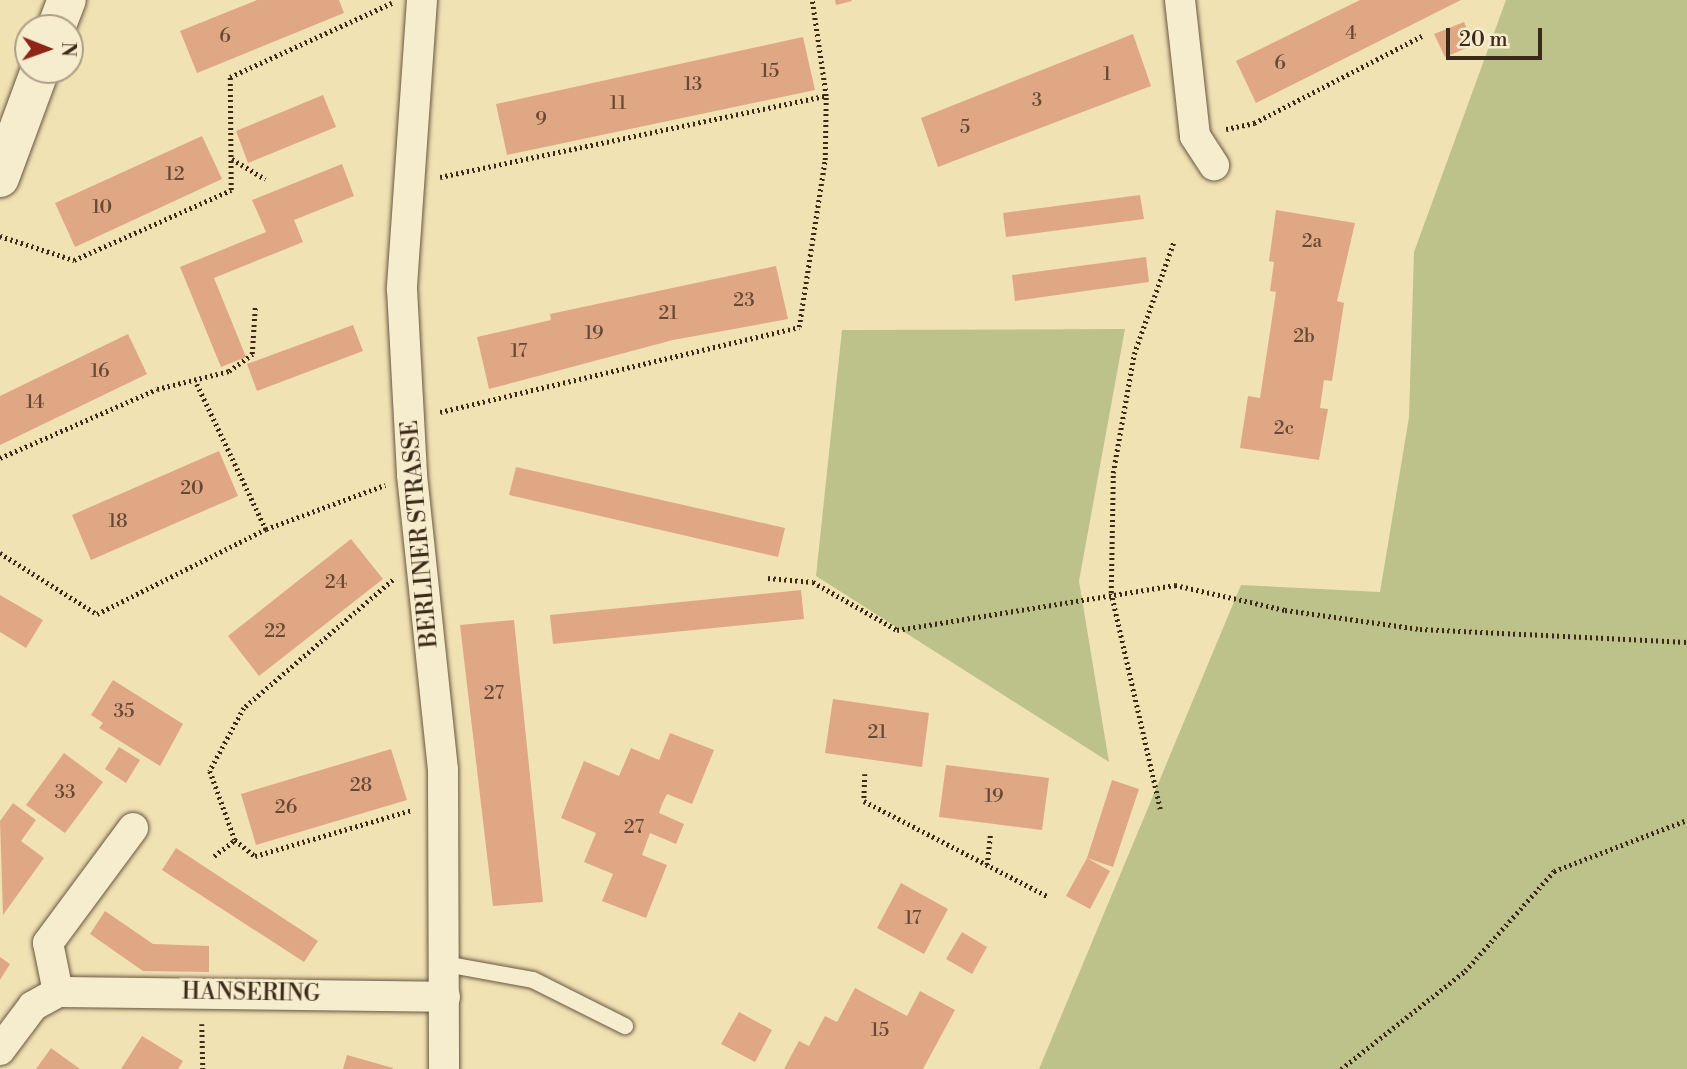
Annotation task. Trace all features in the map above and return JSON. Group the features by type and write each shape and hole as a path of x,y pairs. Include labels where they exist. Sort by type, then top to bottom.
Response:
{"street":[{"name":"BERLINER STRASSE","path":"422,0 402,289 412,475 443,800 444,1069"},
{"path":"1180,0 1195,136 1214,165"},
{"path":"0,178 35,84"},
{"path":"0,1050 33,1006 58,992 48,943 133,828"},
{"name":"HANSERING","path":"58,992 202,991 445,997"}],"lane":[{"path":"445,964 533,981 625,1026"}],"path":[{"path":"0,236 74,260 231,190 230,77 399,0"},
{"path":"408,419 799,327 825,160 826,96 812,0"},
{"path":"1195,136 1254,123 1424,35"},
{"path":"408,179 456,177 826,96"},
{"path":"231,159 265,179"},
{"path":"1160,809 1111,593 1113,472 1131,368 1174,241"},
{"path":"0,458 156,389 197,384 253,354 256,307"},
{"path":"197,384 267,528"},
{"path":"0,554 97,614 267,528 412,475"},
{"path":"421,556 244,708 210,771 235,840 255,856 443,800"},
{"path":"768,578 813,582 897,630 1111,593 1175,585 1285,610 1420,629 1687,642"},
{"path":"865,774 864,801 1049,897"},
{"path":"1341,1069 1465,971 1555,871 1687,820"},
{"path":"988,865 990,835"},
{"path":"214,856 235,840"},
{"path":"202,991 203,1069"}],"green space":[{"path":"1506,0 1687,0 1687,1069 1039,1069 1241,585 1380,592 1409,417 1414,252"},
{"path":"1125,329 1079,581 1109,762 816,576 842,330"}],"building":[{"path":"257,0 339,0 344,13 197,73 180,31"},
{"path":"835,0 851,0 852,1 836,5"},
{"path":"1360,0 1461,0 1256,103 1236,61"},
{"path":"1464,22 1474,45 1445,57 1434,34"},
{"path":"1133,34 1151,86 938,167 921,118"},
{"path":"803,37 815,90 507,155 496,104"},
{"path":"323,95 336,127 248,163 236,131"},
{"path":"202,136 222,179 75,247 55,203"},
{"path":"342,164 354,196 294,220 303,242 214,278 246,357 221,367 180,267 266,232 252,200"},
{"path":"1140,195 1144,219 1006,237 1003,213"},
{"path":"1276,210 1355,223 1337,301 1344,303 1332,381 1324,380 1320,408 1328,409 1319,460 1240,448 1248,396 1260,398 1276,292 1270,291 1274,262 1269,261"},
{"path":"1146,257 1149,282 1015,301 1012,275"},
{"path":"776,266 788,319 673,340 489,389 477,337 551,320 550,314"},
{"path":"353,325 363,351 257,391 247,364"},
{"path":"128,334 147,374 0,445 0,396"},
{"path":"219,451 238,496 91,560 72,515"},
{"path":"516,467 785,528 778,557 509,495"},
{"path":"351,539 383,579 259,676 228,636"},
{"path":"801,590 804,619 553,644 550,615"},
{"path":"0,595 43,620 26,648 0,632"},
{"path":"514,620 543,902 493,906 460,625"},
{"path":"113,680 183,724 160,766 99,728 103,723 91,715"},
{"path":"833,699 929,713 922,767 825,753"},
{"path":"670,733 714,750 692,804 667,794 662,804 659,813 684,824 676,844 650,833 642,855 667,865 646,918 602,901 613,874 584,862 596,833 561,818 584,761 619,776 631,748 659,760"},
{"path":"119,747 140,760 126,783 105,769"},
{"path":"391,749 407,800 256,845 241,794"},
{"path":"64,753 103,782 65,833 26,805"},
{"path":"946,765 1049,778 1042,830 939,817"},
{"path":"1112,780 1139,789 1113,867 1087,858"},
{"path":"13,803 36,820 21,841 44,858 3,915 0,821"},
{"path":"176,848 318,941 304,962 162,870"},
{"path":"1087,858 1110,871 1090,909 1066,896"},
{"path":"901,883 948,909 924,954 877,928"},
{"path":"105,911 153,944 209,946 209,972 143,971 90,934"},
{"path":"962,932 987,947 972,974 946,959"},
{"path":"0,957 10,964 0,980"},
{"path":"855,988 907,1016 920,991 955,1010 923,1069 784,1069 799,1041 809,1046 825,1016 837,1022"},
{"path":"739,1012 772,1030 755,1062 721,1044"},
{"path":"142,1036 183,1061 178,1069 121,1069"},
{"path":"51,1048 80,1069 36,1069"},
{"path":"347,1055 393,1068 393,1069 343,1069"}]}
